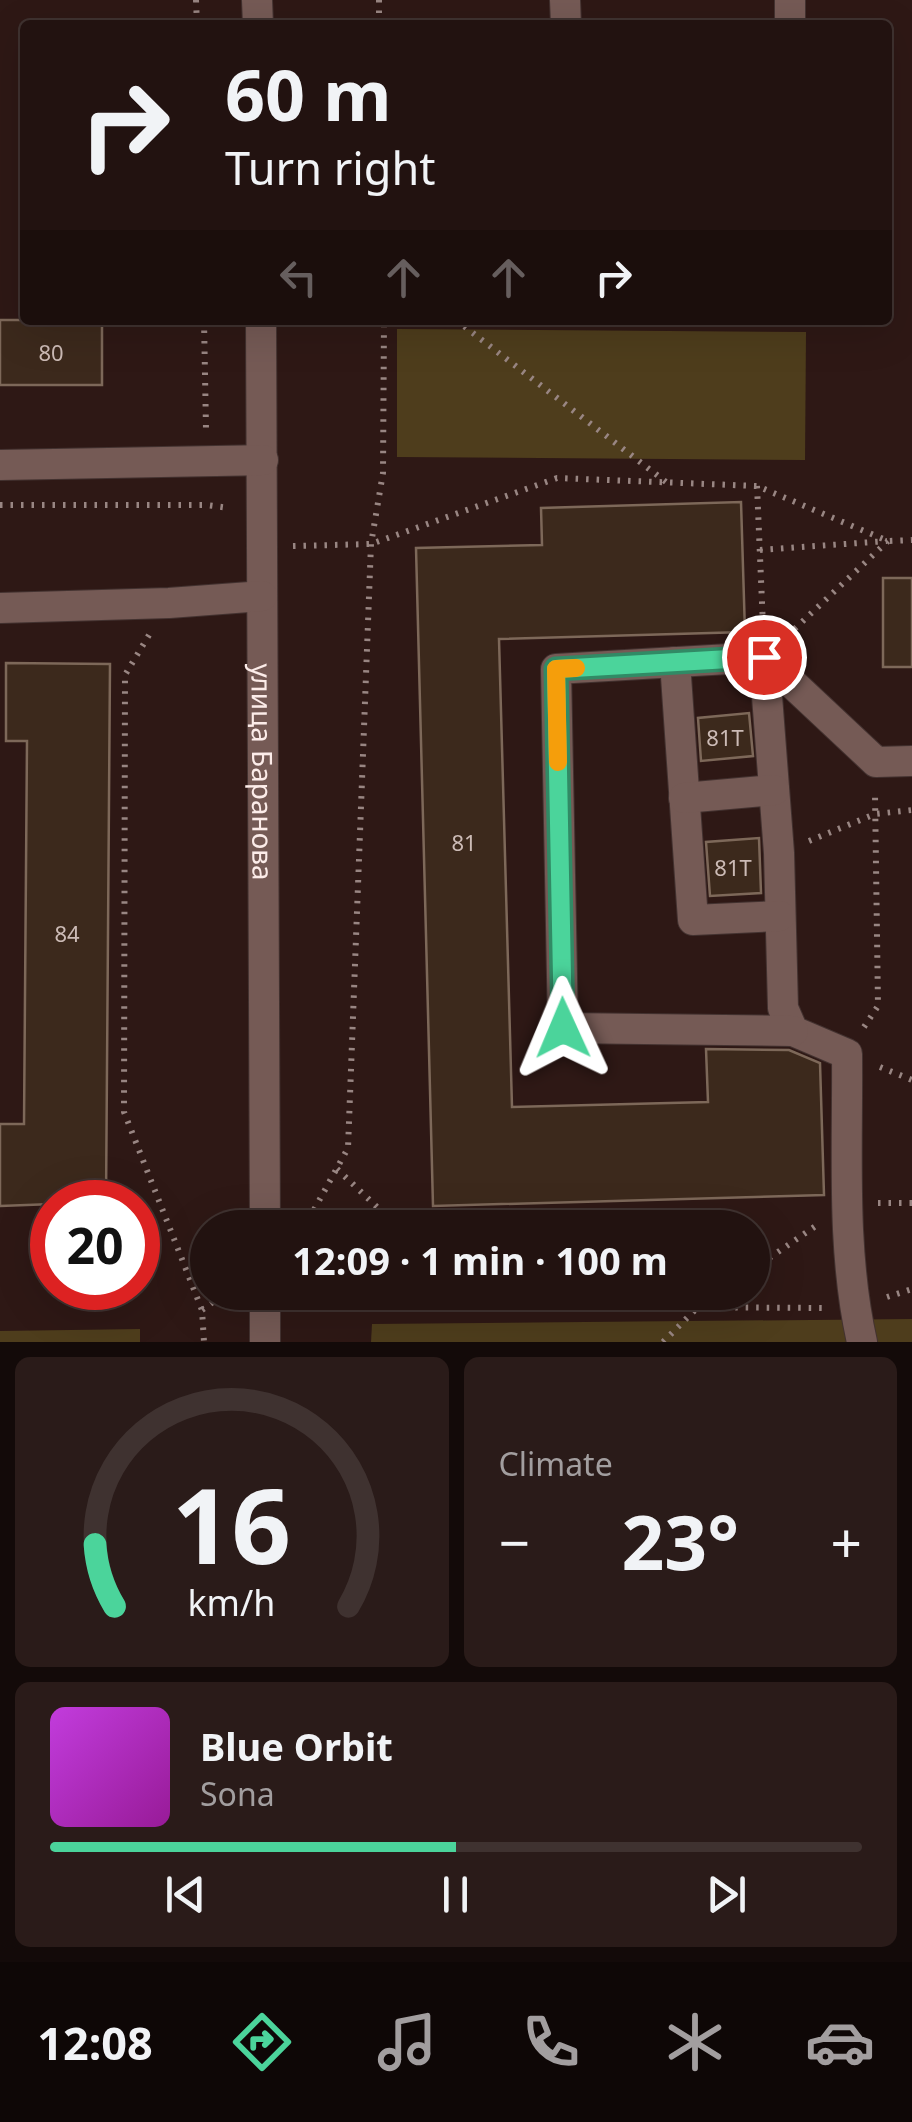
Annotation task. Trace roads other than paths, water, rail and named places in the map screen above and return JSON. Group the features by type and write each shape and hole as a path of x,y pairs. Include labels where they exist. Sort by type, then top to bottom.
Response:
{"street":[{"name":"улица Баранова","path":"261,325 265,1210"},
{"path":"0,466 263,460"},
{"path":"0,608 262,596"},
{"path":"764,657 779,853 783,1008 793,1030"},
{"path":"862,1342 854,1308 848,1203 847,1054 793,1030 563,1028 556,669 764,657 876,762 912,761"},
{"path":"675,662 693,920 780,916"},
{"path":"684,798 774,790"},
{"path":"265,1310 265,1342"}]}
